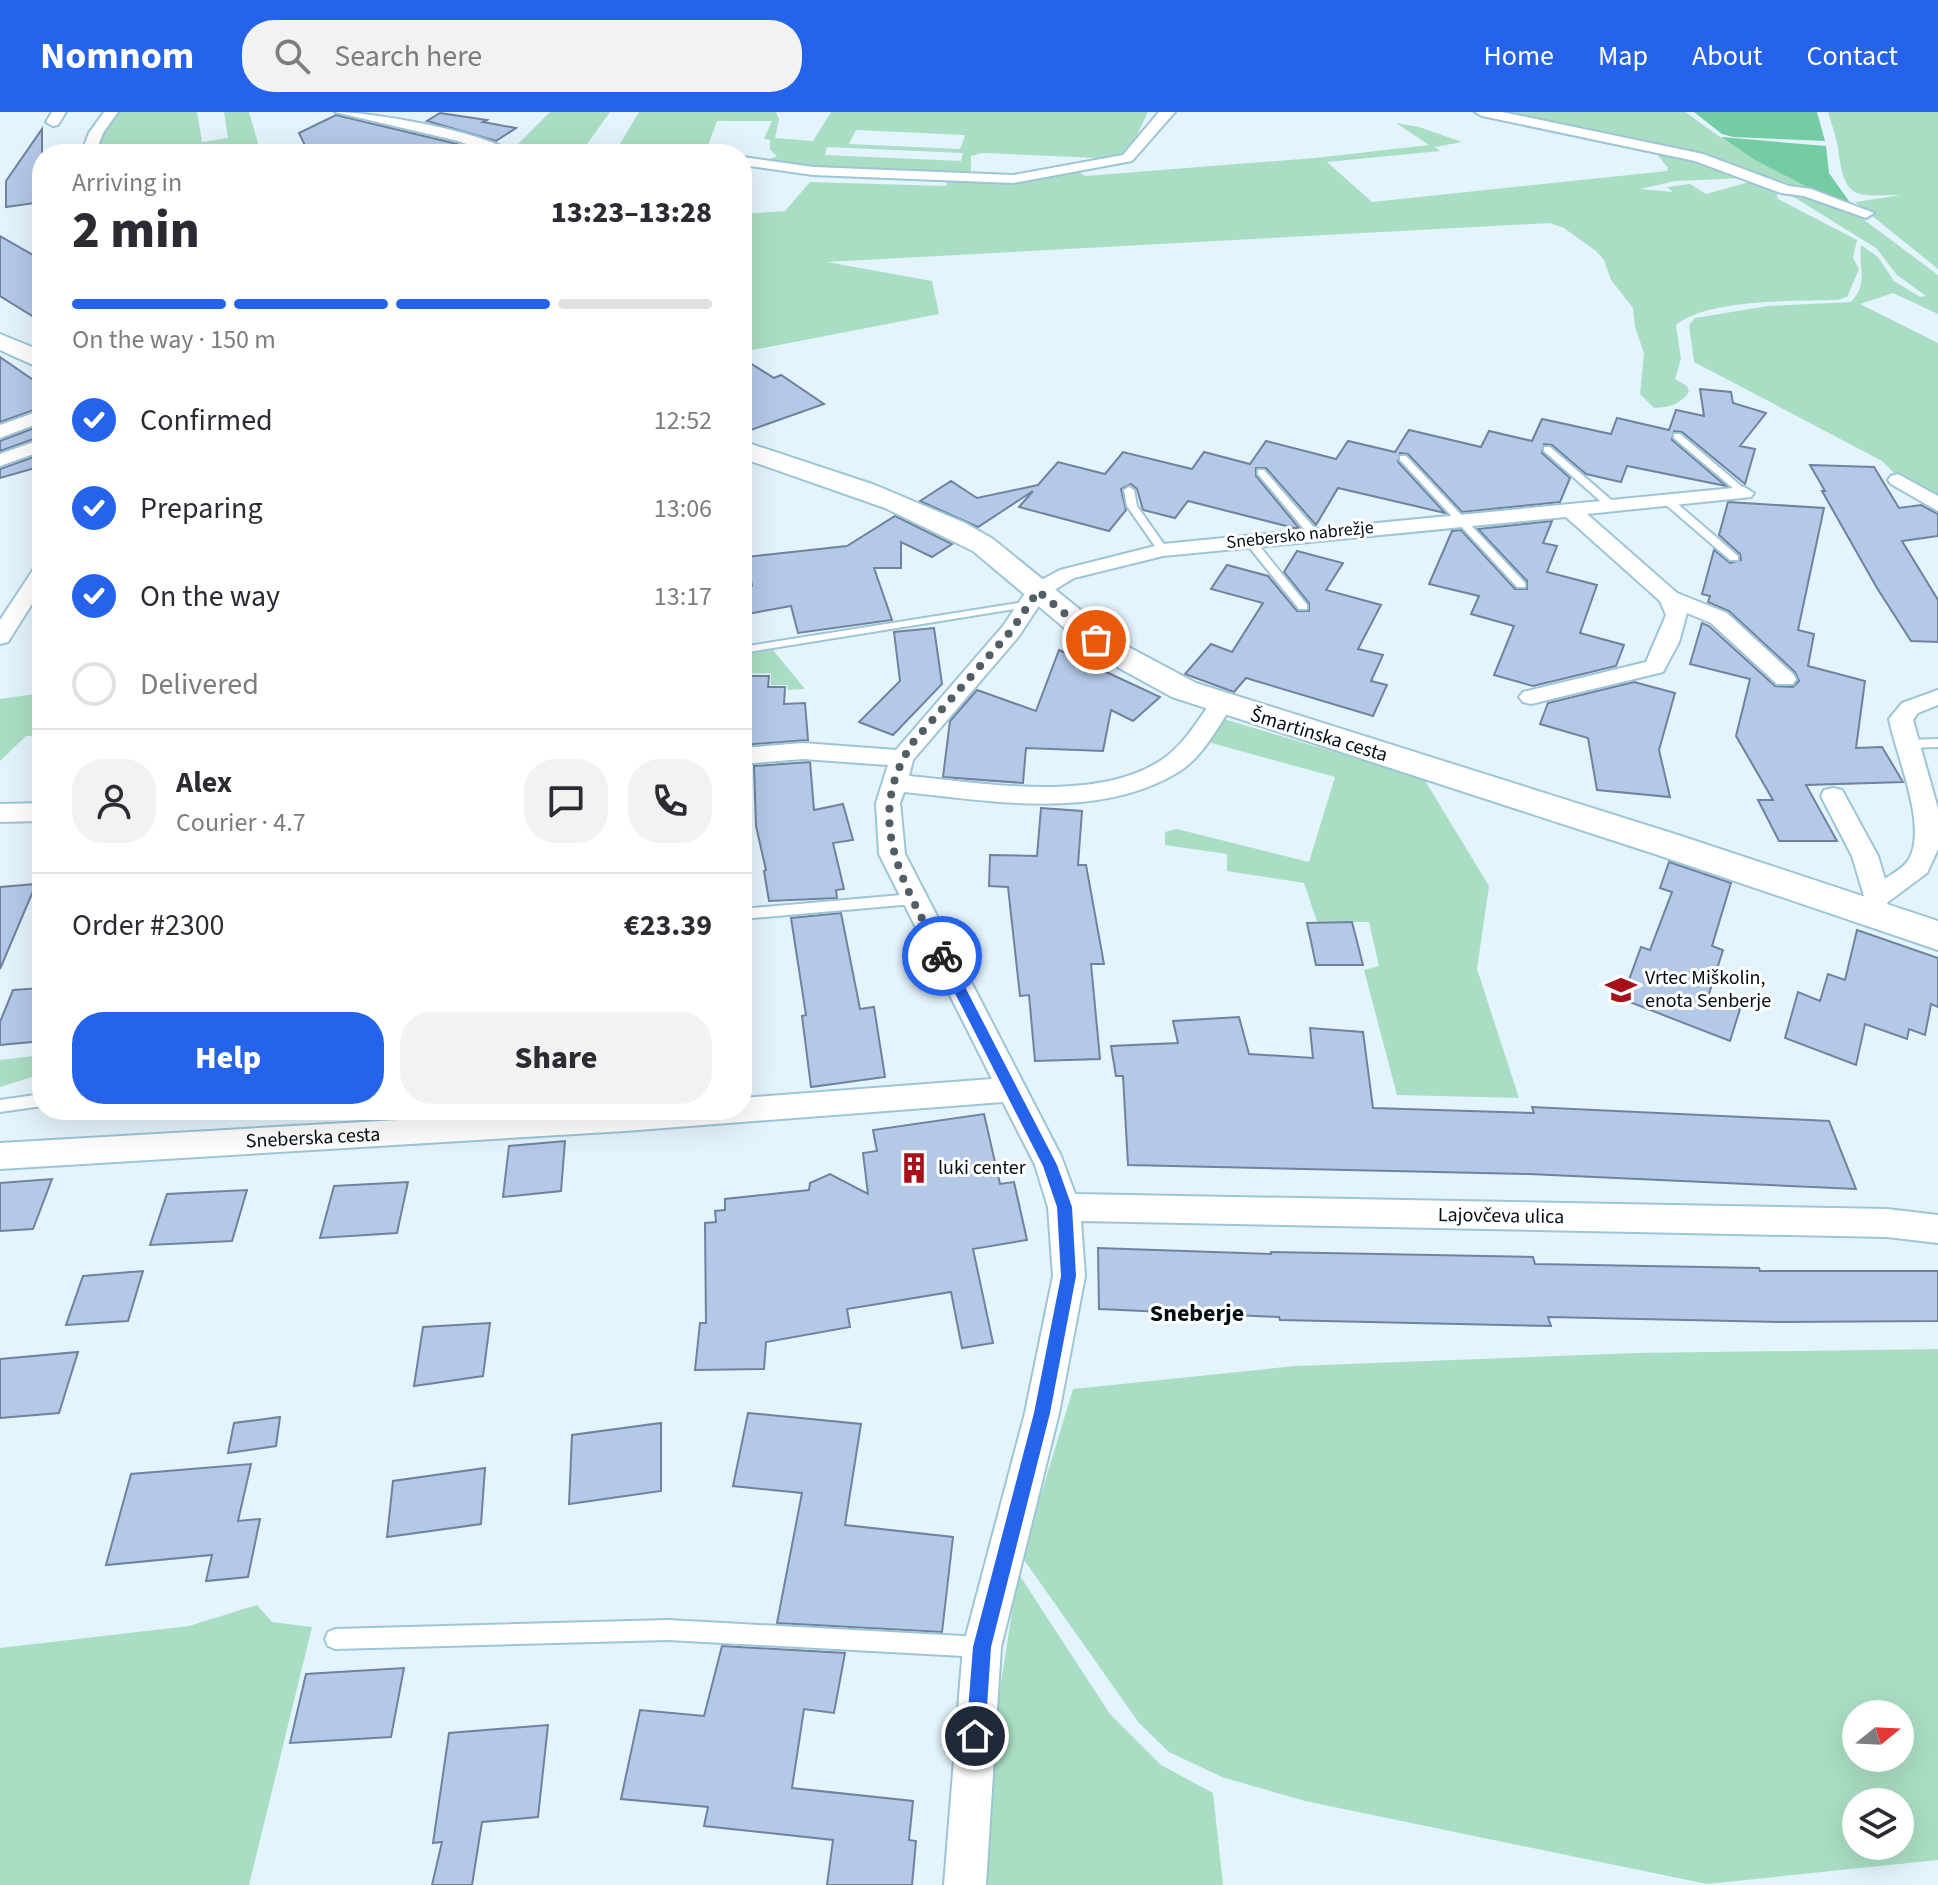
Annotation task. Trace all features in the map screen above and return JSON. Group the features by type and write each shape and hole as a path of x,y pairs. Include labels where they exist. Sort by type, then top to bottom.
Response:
{"main road":[{"path":"0,341 32,356"},
{"name":"Šmartinska cesta","path":"752,452 870,492 939,521 983,545 1034,598 1110,650 1161,680 1221,704 1654,840 1873,904 1938,936"}],"street":[{"path":"92,144 111,112"},
{"path":"342,112 479,144"},
{"path":"752,161 813,171 1013,179 1037,177 1127,158 1140,151 1160,118 1168,112"},
{"path":"1482,112 1698,157 1786,190 1806,192 1866,213"},
{"path":"0,432 32,420"},
{"path":"0,460 32,449"},
{"path":"1898,480 1938,505"},
{"name":"Snebersko nabrežje","path":"1034,598 1067,574 1163,550 1744,493"},
{"path":"1569,509 1669,598 1719,618 1785,679"},
{"path":"0,637 32,587"},
{"path":"965,1885 982,1647 1042,1413 1069,1276 1064,1207 1050,1165 1009,1090 892,854 888,803 899,770 914,741 1011,631 1034,598"},
{"path":"1531,697 1655,667 1677,615 1669,598"},
{"path":"1873,904 1919,866 1930,850 1934,836 1928,800 1906,744 1901,719 1910,708 1938,697"},
{"path":"752,755 803,751 1040,795 1071,794 1120,785 1149,776 1172,764 1187,750 1221,704"},
{"path":"1833,796 1865,856 1873,904"},
{"path":"0,813 32,812"},
{"name":"Sneberska cesta","path":"752,1109 1009,1090"},
{"name":"Sneberska cesta","path":"0,1156 608,1120"},
{"name":"Lajovčeva ulica","path":"1064,1207 1887,1223 1938,1229"}],"lane":[{"name":"Snebersko nabrežje","path":"1677,436 1744,493"},
{"path":"1547,449 1612,506"},
{"path":"1403,458 1521,585"},
{"path":"1261,472 1313,533"},
{"path":"1129,490 1132,506 1163,550"},
{"path":"1668,501 1734,558"},
{"path":"1249,540 1303,607"},
{"path":"752,648 1034,598"},
{"path":"1906,744 1938,743"},
{"path":"752,913 913,899"},
{"path":"0,1106 32,1101"},
{"path":"335,1639 668,1630 982,1647"}],"green space":[{"path":"119,112 197,112 202,142 228,138 224,112 249,112 258,144 98,144"},
{"path":"550,112 610,112 587,144 518,144"},
{"path":"639,112 776,112 779,119 775,138 813,141 831,112 1148,112 1130,150 1119,159 982,153 971,156 971,175 834,171 784,164 770,159 777,156 770,150 770,140 764,139 772,121 717,121 709,144 620,144","holes":["856,130 964,135 960,149 849,144","827,147 962,153 961,161 825,155"]},
{"path":"1487,112 1686,112 1730,143 1810,191 1732,165"},
{"path":"1694,112 1817,112 1825,141 1733,137 1722,134"},
{"path":"1828,112 1938,112 1938,269 1855,202 1901,195 1865,195 1851,189 1842,170"},
{"path":"1396,123 1419,127 1462,142 1435,147 1440,151 1327,162 1372,202 1667,171 1668,168 1652,148 1747,178 1675,181 1640,189 1673,192 1667,187 1690,184 1706,194 1759,181 1775,187 1778,199 1857,240 1853,258 1859,269 1847,297 1730,306 1708,310 1676,325 1681,359 1675,379 1687,386 1689,392 1678,403 1660,408 1654,408 1640,394 1644,353 1635,327 1633,308 1611,280 1604,260 1596,251 1564,228 1550,223 827,262 932,281 939,314 752,350 752,213 785,211 810,182 946,186 948,178 1026,180 1079,172 1085,176 1315,158 1429,145"},
{"path":"1721,137 1826,146 1829,173 1851,204 1810,191"},
{"path":"1794,191 1855,213 1938,275 1938,314 1893,293 1860,304 1938,343 1938,501 1896,475 1882,461 1694,362 1689,325 1695,318 1768,306 1851,302 1860,288 1861,245 1878,257 1894,281 1920,297 1926,296 1897,275 1876,248 1787,193"},
{"path":"773,650 805,689 788,690 787,685 771,685 771,673 752,674 752,653"},
{"path":"32,694 32,736 26,736 0,761 0,699"},
{"path":"1224,719 1424,779 1489,886 1477,969 1519,1098 1397,1095 1364,970 1379,966 1369,922 1317,922 1304,883 1227,871 1227,854 1165,845 1165,832 1177,829 1309,862 1335,777 1208,742 1211,732"},
{"path":"32,1056 32,1077 0,1087 0,1060"},
{"path":"1938,1349 1938,1860 1707,1884 1305,1801 1222,1777 1169,1752 1139,1723 1022,1557 1073,1389 1295,1366 1637,1353"},
{"path":"1018,1573 1110,1714 1161,1765 1213,1793 1223,1885 983,1885 995,1722"},
{"path":"257,1605 272,1622 312,1627 249,1885 0,1885 0,1648 189,1626"}],"building":[{"path":"440,113 516,128 496,141 427,121"},
{"path":"336,115 457,144 304,144 299,133"},
{"path":"42,129 42,144 32,144 32,203 6,207 6,181"},
{"path":"0,236 32,254 32,316 0,296"},
{"path":"0,357 32,379 32,411 0,422"},
{"path":"752,364 774,378 781,375 824,404 752,429"},
{"path":"1700,389 1731,392 1733,403 1766,413 1740,446 1755,449 1745,484 1682,432 1674,431 1672,440 1726,486 1627,466 1621,482 1586,474 1552,445 1544,444 1542,453 1570,478 1560,502 1462,512 1408,454 1400,453 1398,462 1445,513 1338,488 1316,525 1266,468 1256,468 1256,476 1299,528 1188,501 1175,518 1143,510 1137,489 1131,484 1121,489 1126,510 1109,531 1019,507 1033,491 978,527 920,501 951,481 977,498 1038,485 1058,462 1105,474 1123,452 1192,469 1204,452 1250,464 1266,441 1336,459 1348,441 1395,452 1409,430 1481,447 1489,431 1532,441 1542,419 1611,434 1617,418 1669,430 1676,410 1704,416"},
{"path":"32,429 32,440 0,451 0,441"},
{"path":"32,458 32,469 0,478 0,469"},
{"path":"1810,465 1874,467 1899,508 1921,505 1938,514 1938,536 1902,541 1938,600 1938,642 1911,641 1877,588"},
{"path":"1728,502 1824,508 1798,630 1814,634 1808,666 1865,681 1856,748 1882,747 1903,782 1806,785 1837,841 1779,841 1758,800 1773,800 1736,736 1750,679 1690,664 1702,623 1775,686 1793,687 1799,681 1795,672 1729,611 1708,602 1710,596 1702,594 1714,550 1730,563 1741,560 1740,554 1719,535"},
{"path":"895,516 952,544 932,557 901,542 901,568 874,568 892,620 798,633 791,606 752,613 752,556 847,546"},
{"path":"1552,521 1543,543 1557,546 1547,572 1597,585 1580,633 1624,645 1616,666 1533,686 1494,675 1514,626 1471,614 1479,596 1429,584 1452,531 1461,530 1515,589 1527,589 1527,581 1478,529"},
{"path":"1297,551 1343,563 1326,590 1381,605 1358,649 1383,655 1371,681 1387,685 1373,716 1246,678 1234,692 1185,674 1211,644 1232,652 1263,603 1211,589 1227,565 1268,576 1297,611 1309,611 1309,603 1284,572"},
{"path":"934,628 942,684 893,735 859,722 900,681 894,632"},
{"path":"1059,650 1160,697 1133,721 1111,710 1103,751 1026,748 1023,783 943,777 950,721 977,690 1036,711"},
{"path":"752,676 769,676 768,687 785,687 784,704 805,703 808,740 752,744"},
{"path":"1634,682 1675,693 1659,750 1670,797 1597,790 1588,738 1540,724 1548,703"},
{"path":"810,762 814,810 843,804 853,840 833,843 844,889 836,890 837,898 769,901 756,826 754,766"},
{"path":"1041,808 1082,811 1078,865 1086,865 1104,964 1091,964 1100,1059 1035,1061 1029,995 1020,996 1008,887 989,886 990,855 1037,856"},
{"path":"1669,862 1731,883 1712,946 1723,950 1708,997 1740,1009 1730,1041 1622,999 1641,947 1650,950 1672,892 1660,888"},
{"path":"32,884 32,893 0,969 0,887"},
{"path":"841,913 860,1009 874,1007 885,1077 811,1087 802,1016 806,1015 791,918"},
{"path":"1352,922 1363,965 1316,965 1307,923"},
{"path":"1857,930 1938,958 1938,1007 1931,1004 1925,1035 1909,1029 1907,1039 1865,1024 1856,1065 1785,1038 1798,992 1820,1001 1828,974 1845,980"},
{"path":"32,989 32,1042 0,1045 0,1022 13,990"},
{"path":"1239,1017 1249,1054 1313,1058 1310,1028 1363,1032 1373,1108 1534,1113 1532,1107 1829,1121 1856,1189 1529,1174 1128,1165 1123,1076 1116,1076 1111,1046 1178,1043 1173,1021"},
{"path":"984,1114 1000,1184 1014,1182 1027,1240 973,1249 993,1343 962,1348 951,1292 847,1309 850,1327 766,1342 764,1369 695,1370 700,1323 706,1323 705,1223 716,1222 715,1211 725,1210 725,1199 809,1190 810,1183 830,1174 868,1194 863,1153 877,1151 873,1130"},
{"path":"565,1141 561,1191 503,1197 509,1146"},
{"path":"52,1179 33,1229 0,1231 0,1183"},
{"path":"408,1182 397,1233 320,1238 334,1186"},
{"path":"247,1190 232,1241 150,1245 167,1194"},
{"path":"1098,1248 1271,1254 1533,1257 1535,1264 1759,1268 1760,1271 1938,1271 1938,1321 1779,1322 1548,1317 1551,1326 1280,1320 1279,1317 1099,1309"},
{"path":"143,1271 128,1321 66,1325 83,1276"},
{"path":"490,1323 483,1376 414,1386 423,1327"},
{"path":"78,1352 59,1413 0,1418 0,1359"},
{"path":"748,1413 861,1424 845,1525 953,1537 942,1632 777,1623 802,1493 733,1486"},
{"path":"280,1417 276,1446 228,1453 234,1423"},
{"path":"661,1423 661,1491 569,1504 572,1435"},
{"path":"251,1464 238,1521 260,1519 248,1577 206,1581 212,1555 106,1565 131,1474"},
{"path":"485,1468 481,1524 387,1537 393,1481"},
{"path":"722,1646 845,1653 834,1713 804,1709 792,1788 913,1801 909,1840 916,1841 912,1885 827,1885 833,1840 704,1826 708,1807 621,1799 640,1710 704,1716"},
{"path":"404,1668 391,1737 290,1743 306,1674"},
{"path":"548,1725 538,1817 482,1822 472,1885 432,1885 442,1842 433,1843 449,1733"}],"way so far":[{"path":"942,956 892,854 888,803 902,758 1011,631 1038,591 1096,640"}],"place":[{"name":"Vrtec Miškolin, enota Senberje","path":"1621,990"},
{"name":"luki center","path":"914,1168"}],"district":[{"name":"Sneberje","path":"1197,1313"}],"route":[{"path":"942,956 1050,1165 1064,1207 1069,1276 1042,1413 982,1647 975,1736"}]}
